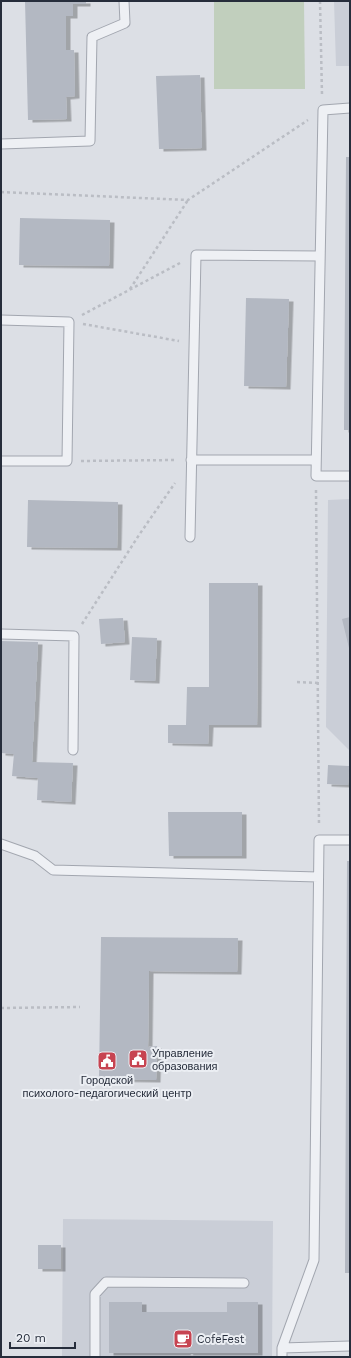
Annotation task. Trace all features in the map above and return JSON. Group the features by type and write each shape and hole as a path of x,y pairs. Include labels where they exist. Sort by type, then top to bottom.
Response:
{"lane":[{"path":"1,144 90,141 92,37 125,23 124,1"},
{"path":"350,108 323,110 316,460 316,476 350,476"},
{"path":"190,537 196,255 320,256"},
{"path":"1,320 69,322 67,461 1,461"},
{"path":"191,460 316,460"},
{"path":"1,634 74,636 73,750"},
{"path":"350,840 319,840 314,1260 282,1353 350,1346"},
{"path":"1,844 35,856 53,870 318,876"},
{"path":"95,1357 95,1294 106,1282 244,1282"}],"path":[{"path":"129,290 188,200 323,110 320,1"},
{"path":"1,192 188,200"},
{"path":"69,322 196,255"},
{"path":"69,322 194,343"},
{"path":"67,461 191,460"},
{"path":"74,636 139,535 191,460"},
{"path":"316,476 319,840"},
{"path":"297,682 318,683"},
{"path":"1,1008 80,1007"}],"shaded area":[{"path":"334,1 350,1 350,66 336,66"},
{"path":"350,499 350,751 326,727 328,500"},
{"path":"63,1219 273,1221 272,1357 62,1357"}],"green space":[{"path":"214,1 304,1 305,89 214,89"}],"building":[{"path":"25,1 86,1 86,4 73,4 73,16 66,16 66,50 74,50 75,96 66,97 67,119 28,120"},
{"path":"200,75 202,148 159,149 156,76"},
{"path":"346,157 350,157 350,430 344,430"},
{"path":"20,218 110,220 109,266 19,265"},
{"path":"246,298 289,299 286,387 244,386"},
{"path":"28,500 118,502 117,548 27,547"},
{"path":"209,583 258,583 257,725 209,725 208,744 168,743 168,725 186,725 187,687 209,687"},
{"path":"350,617 350,648 349,648 342,619"},
{"path":"123,618 125,642 101,644 99,619"},
{"path":"132,637 157,638 155,681 130,680"},
{"path":"1,641 38,642 32,762 73,763 71,802 37,800 38,778 12,776 14,754 1,753"},
{"path":"328,765 349,766 348,785 327,784"},
{"path":"168,812 242,812 242,856 169,856"},
{"path":"347,861 350,861 350,1273 345,1273"},
{"path":"101,937 238,938 237,972 149,971 148,1047 157,1046 156,1080 99,1079"},
{"path":"38,1245 61,1245 61,1269 38,1269"},
{"path":"109,1302 142,1302 142,1312 227,1312 227,1302 258,1302 258,1353 109,1353"}],"place":[{"name":"Управление образования","path":"138,1059"},
{"name":"Городской психолого-педагогический центр","path":"107,1061"},
{"name":"CofeFest","path":"183,1339"}]}
